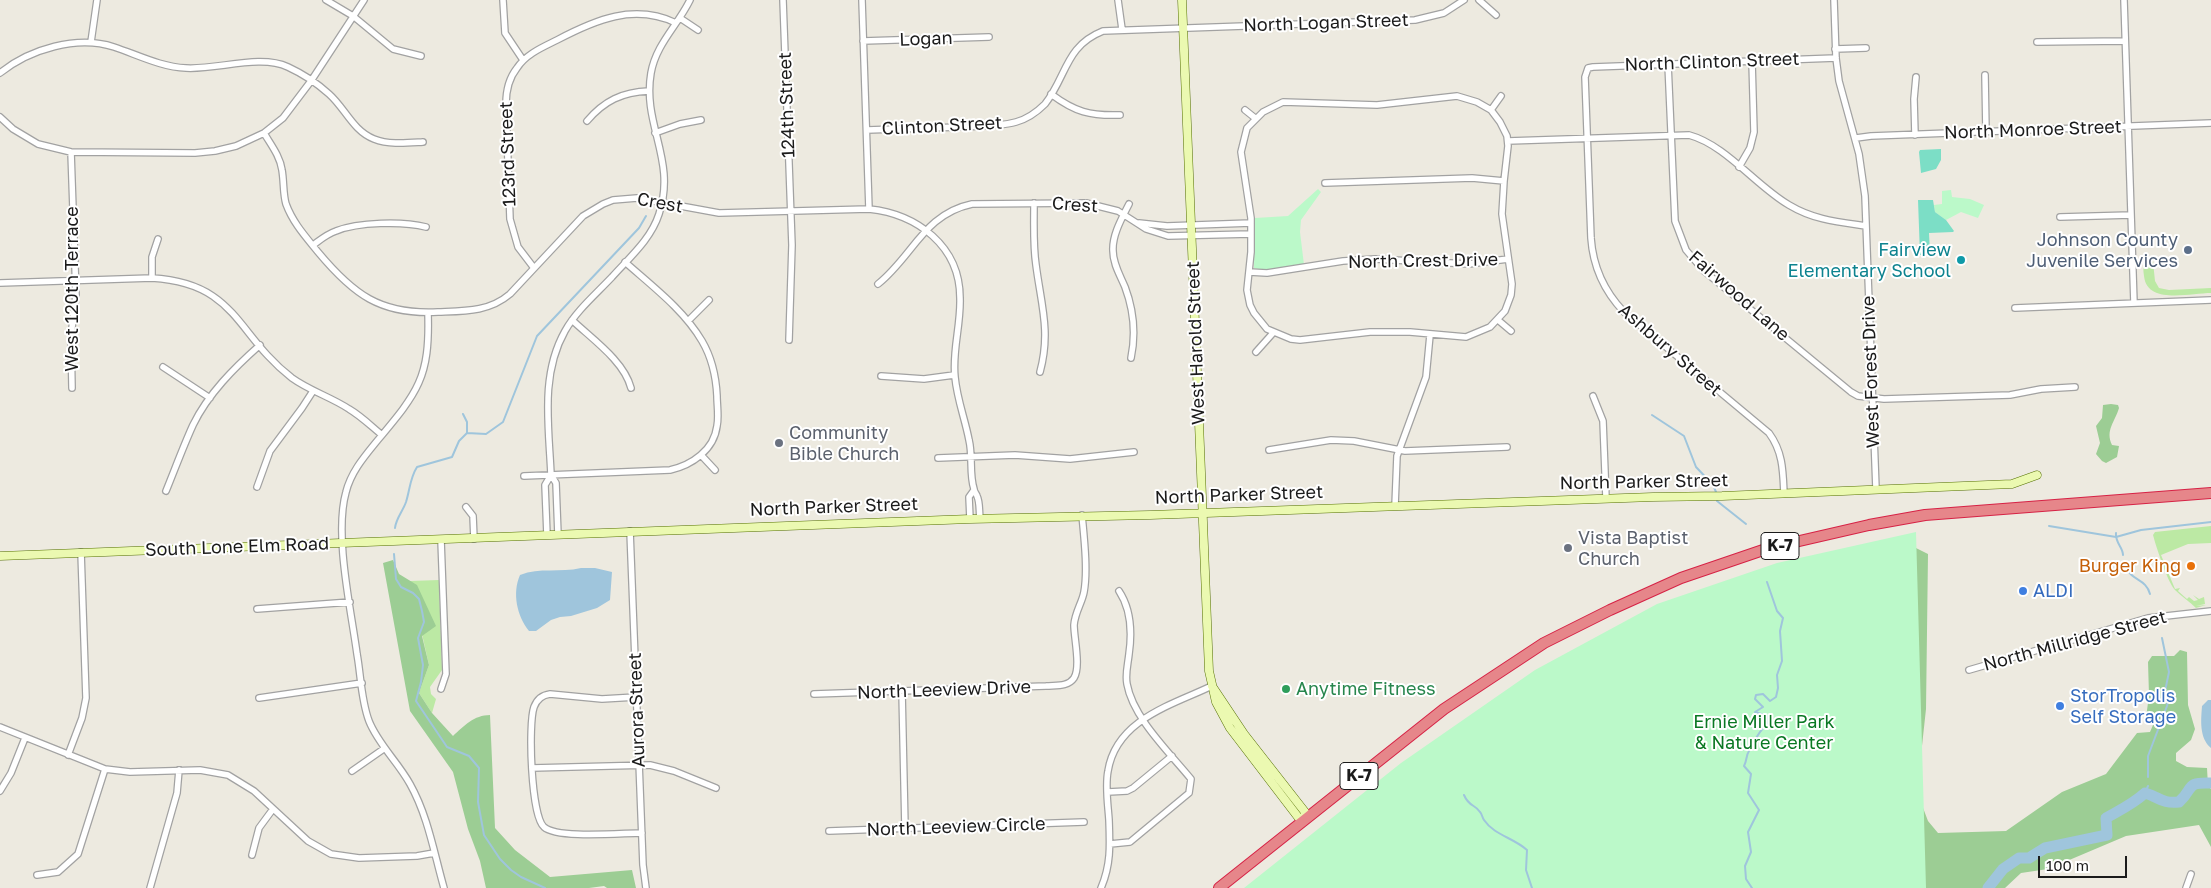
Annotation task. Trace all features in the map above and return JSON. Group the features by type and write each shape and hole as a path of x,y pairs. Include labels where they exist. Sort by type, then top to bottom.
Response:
{"highway":[{"name":"K-7","path":"1219,888 1444,710 1509,666 1544,643 1610,610 1681,578 1769,548 1869,525 1961,511 2211,493"}],"street":[{"path":"91,42 97,0"},
{"path":"326,0 353,16 393,49 421,56"},
{"path":"0,117 13,129 38,144 71,152 205,152 236,146 264,133 283,118 364,0"},
{"path":"503,0 505,33 523,60 585,25 607,18 647,14 678,20 698,30"},
{"path":"558,534 556,483 551,475 548,404 550,370 565,330 572,320 648,237 657,219 662,203 665,164 655,133 649,91 651,70 656,54 690,0"},
{"name":"124th Street","path":"783,0 791,211 792,271 789,340"},
{"path":"862,0 869,209"},
{"path":"1118,0 1122,29"},
{"name":"West Harold Street","path":"1182,0 1208,655 1212,686 1216,702 1230,728 1298,817 1305,819"},
{"name":"North Logan Street","path":"1183,27 1422,19 1444,13 1464,0"},
{"path":"1478,0 1496,15"},
{"name":"West Forest Drive","path":"1834,0 1836,58 1843,98 1856,138 1863,173 1876,489"},
{"path":"2124,0 2134,303"},
{"name":"Clinton Street","path":"866,130 1007,124 1028,117 1039,110 1051,94 1070,56 1078,46 1092,35 1103,31 1122,29 1183,27"},
{"name":"Logan","path":"863,41 988,37"},
{"path":"2037,42 2125,41"},
{"path":"0,73 22,59 49,49 91,42 110,46 171,67 202,69 261,62 273,63 290,68 330,94 357,127 373,139 384,142 423,142"},
{"path":"1835,49 1866,48"},
{"name":"North Clinton Street","path":"1588,68 1836,58"},
{"name":"123rd Street","path":"523,60 510,80 506,96 510,219 518,247 534,268"},
{"path":"1739,167 1750,148 1754,132 1752,61"},
{"name":"Fairwood Lane","path":"1668,64 1675,221 1682,244 1690,257 1704,271 1851,392 1858,396 1872,398 2010,395 2041,389 2075,387"},
{"name":"Ashbury Street","path":"1588,68 1585,76 1594,263 1606,289 1624,312 1769,433 1776,442 1782,458 1784,494"},
{"path":"1985,75 1986,132"},
{"path":"1915,135 1914,99 1916,77"},
{"path":"587,121 602,105 616,97 649,91"},
{"path":"1051,94 1079,111 1088,114 1120,115"},
{"path":"1457,96 1477,102 1491,110 1500,122 1508,141 1502,214 1512,279 1511,296 1505,311 1498,320 1490,327 1470,336 1430,335 1410,332 1370,332 1300,340 1291,340 1273,333 1260,321 1250,305 1247,290 1251,223 1241,152 1247,128 1255,118 1276,104 1290,101 1377,105 1457,96"},
{"path":"1491,110 1501,96"},
{"path":"1246,110 1255,118"},
{"path":"655,133 680,124 701,120"},
{"name":"North Monroe Street","path":"1856,138 2211,123"},
{"name":"Crest","path":"264,133 279,158 284,198 291,216 313,246 358,293 381,305 404,311 466,311 489,307 504,299 583,216 614,200 637,198 719,213 869,209 882,210 909,218 926,230 945,251 953,266 960,289 954,376 972,456 974,490"},
{"path":"1508,141 1689,135 1707,142 1787,204 1804,213 1823,220 1866,226"},
{"name":"West 120th Terrace","path":"71,152 76,280 76,302 71,336 72,388"},
{"path":"1326,183 1472,178 1504,181"},
{"path":"1034,203 1036,264 1046,319 1046,345 1040,372"},
{"name":"Crest","path":"878,284 890,275 926,230 942,216 959,207 972,204 1086,203 1108,208 1137,222 1146,229 1168,236 1192,236"},
{"path":"1129,204 1120,223 1112,249 1115,265 1130,302 1133,317 1134,342 1132,358"},
{"path":"2060,217 2131,215"},
{"name":"Crest","path":"1137,222 1167,226 1191,225"},
{"path":"1191,225 1251,223"},
{"path":"313,246 331,233 351,227 400,224 426,227"},
{"path":"1192,236 1251,234"},
{"path":"152,278 152,257 158,239"},
{"name":"North Crest Drive","path":"1249,272 1267,273 1343,261 1375,259 1470,264 1508,259"},
{"path":"524,476 682,468 701,455 712,440 718,427 716,385 710,358 702,341 688,321 625,262"},
{"path":"0,283 152,278 180,281 208,292 228,307 274,362 292,378 349,408 382,435"},
{"path":"688,321 709,300"},
{"path":"2015,308 2211,300"},
{"path":"428,312 428,352 420,381 408,403 358,465 346,490 343,511 344,544 350,602 369,721 385,748 397,763 417,798 444,888"},
{"path":"572,320 620,366 629,379 631,388"},
{"path":"1498,320 1511,331"},
{"path":"1256,352 1273,333"},
{"path":"1395,506 1396,466 1399,450 1426,378 1430,335"},
{"path":"166,491 193,425 210,398 240,362 260,345"},
{"path":"163,367 210,398"},
{"path":"881,376 924,378 954,376"},
{"path":"257,487 270,450 313,390"},
{"path":"1593,396 1602,421 1606,498"},
{"path":"1269,450 1316,440 1339,440 1399,450 1507,446"},
{"path":"938,458 1016,455 1070,459 1134,452"},
{"path":"701,455 714,470"},
{"name":"North Parker Street","path":"474,539 630,531 980,518 1203,513 1606,498 1784,494 2012,484 2037,474"},
{"path":"547,535 545,485 551,475"},
{"path":"970,519 969,497 974,490 978,497 980,518"},
{"path":"466,507 473,516 474,539"},
{"name":"North Leeview Drive","path":"814,694 1053,685 1067,684 1073,681 1077,666 1074,622 1083,597 1085,581 1082,515"},
{"name":"Aurora Street","path":"630,531 643,865 646,888"},
{"name":"South Lone Elm Road","path":"0,556 474,539"},
{"path":"441,540 446,674 441,689"},
{"path":"68,755 82,718 86,698 81,552"},
{"path":"1110,844 1130,842 1189,793 1192,785 1191,779 1143,720 1134,705 1127,684 1128,609 1119,591"},
{"path":"257,609 350,602"},
{"name":"North Millridge Street","path":"1969,670 2148,618 2211,611"},
{"path":"260,698 362,683"},
{"path":"1101,888 1109,866 1107,773 1111,756 1125,732 1143,720 1212,686"},
{"path":"902,691 905,828"},
{"path":"636,697 602,699 550,694 539,698 532,712 532,768 538,817 543,827 549,830 568,833 642,833"},
{"path":"0,727 105,770 124,772 207,770 228,775 246,785 308,841 337,855 358,858 417,856 434,853"},
{"path":"0,791 11,773 25,738"},
{"path":"352,771 385,748"},
{"path":"1108,792 1127,791 1133,788 1172,756"},
{"path":"532,768 660,766 716,788"},
{"path":"37,875 58,872 78,854 105,770"},
{"path":"150,888 177,792 179,770"},
{"path":"252,855 259,828 274,809"},
{"name":"North Leeview Circle","path":"829,831 1084,822"},
{"path":"2186,888 2192,874"}],"green space":[{"path":"1941,149 1941,160 1936,169 1921,173 1920,150"},
{"path":"1318,189 1321,192 1301,220 1300,232 1304,265 1268,271 1254,268 1255,218 1288,216"},
{"path":"1951,190 1952,197 1970,199 1984,205 1978,218 1961,212 1946,220 1935,212 1934,205 1942,204 1942,191"},
{"path":"1918,200 1933,200 1935,212 1946,220 1954,231 1929,233 1930,254 1920,255"},
{"path":"2149,259 2153,262 2155,281 2159,288 2169,290 2211,288 2211,293 2171,295 2153,291 2147,285 2144,274 2145,260"},
{"path":"2103,405 2118,405 2119,408 2111,426 2110,440 2112,445 2119,446 2117,457 2106,463 2096,454 2100,443 2096,426 2102,418"},
{"path":"2211,526 2211,543 2188,544 2161,555 2175,589 2180,588 2178,591 2187,599 2189,597 2194,601 2198,600 2193,595 2199,599 2204,597 2205,604 2196,606 2206,605 2196,608 2177,592 2172,586 2153,535 2155,532"},
{"name":"Ernie Miller Park & Nature Center","path":"1916,532 1926,888 1244,888 1401,763 1535,670 1657,604 1777,563"},
{"path":"1916,548 1928,554 1926,709 1917,792 1928,821 1938,833 2006,831 2062,792 2106,774 2137,733 2150,732 2153,725 2146,718 2149,695 2148,662 2152,656 2174,656 2180,650 2187,652 2188,705 2195,729 2191,740 2176,753 2176,761 2187,767 2207,768 2208,786 2211,789 2211,847 2199,825 2126,836 2048,869 2021,873 2005,888 1433,888"},
{"path":"393,560 399,574 417,585 436,626 422,636 429,665 419,693 432,713 453,736 474,719 490,715 495,828 515,850 550,877 632,870 636,888 607,888 604,886 589,888 486,888 480,861 468,829 453,772 410,711 383,563"},
{"path":"439,580 442,670 430,687 431,694 436,699 432,713 419,693 429,665 410,581"}],"water":[{"path":"595,568 612,572 610,600 597,608 551,620 536,631 529,631 521,618 517,604 516,589 520,575 535,571"},
{"path":"2208,700 2211,700 2211,748 2204,739 2201,723 2202,706"}],"waterway":[{"path":"395,528 406,502 411,479 417,467 452,457 459,441 467,433 486,434 503,422 537,336 639,228 646,216"},
{"path":"463,414 467,422 467,433"},
{"path":"1652,415 1684,436 1696,467 1713,485 1716,492"},
{"path":"1717,501 1746,524"},
{"path":"2049,526 2116,537 2141,530 2211,522"},
{"path":"2116,533 2123,555"},
{"path":"394,554 396,579 401,587 413,593 419,599 424,622 418,638 423,665 416,701 447,747 469,756 479,768 478,802 484,835 500,859 521,877 545,888"},
{"path":"2126,566 2128,571 2145,585 2150,594"},
{"path":"1752,888 1746,879 1745,866 1751,852 1748,832 1759,810 1748,793 1751,774 1744,766 1755,740 1767,724 1767,716 1755,712 1763,707 1755,699 1756,695 1763,694 1770,701 1776,697 1778,688 1777,675 1782,661 1780,631 1783,618 1777,611 1767,582"},
{"path":"2148,777 2148,756 2168,700 2164,696 2169,672 2162,638"},
{"path":"1988,888 2003,869 2019,858 2029,858 2045,848 2107,835 2106,818 2131,804 2145,793 2164,801 2179,802 2193,785 2211,783"},
{"path":"2145,793 2148,786"},
{"path":"1464,795 1468,802 1478,809 1488,825 1527,850 1526,870 1532,888"}],"place":[{"name":"Johnson County Juvenile Services","path":"2188,250"},
{"name":"Fairview Elementary School","path":"1961,260"},
{"name":"Community Bible Church","path":"779,443"},
{"name":"Vista Baptist Church","path":"1568,548"},
{"name":"Burger King","path":"2191,566"},
{"name":"ALDI","path":"2023,591"},
{"name":"Anytime Fitness","path":"1286,689"},
{"name":"StorTropolis Self Storage","path":"2060,706"}]}
